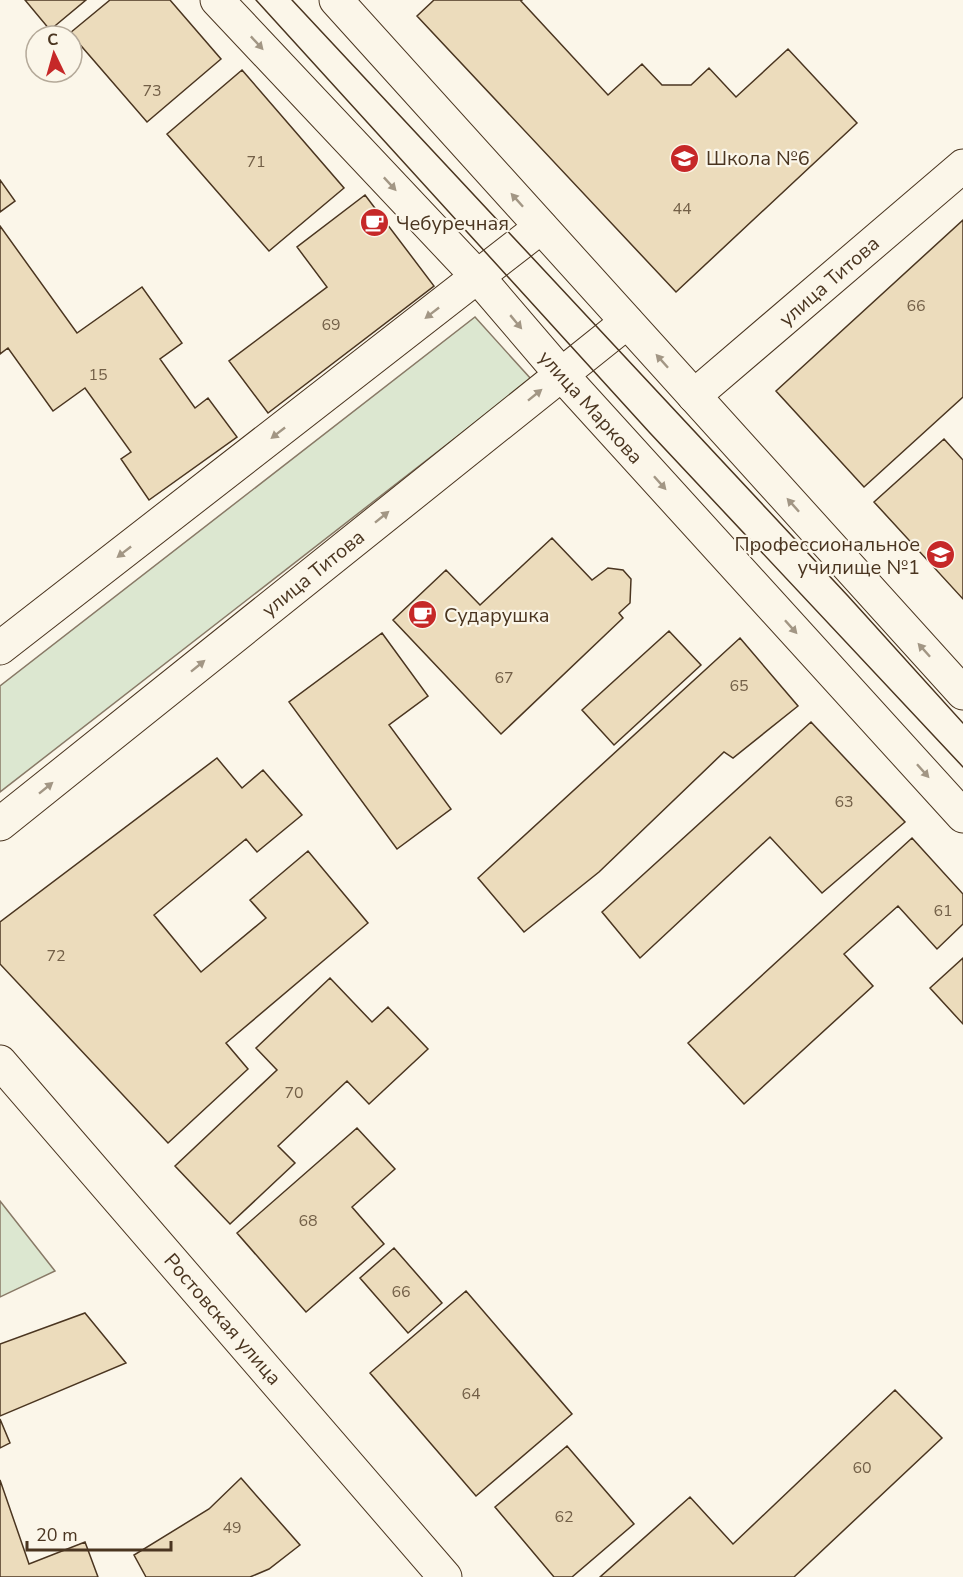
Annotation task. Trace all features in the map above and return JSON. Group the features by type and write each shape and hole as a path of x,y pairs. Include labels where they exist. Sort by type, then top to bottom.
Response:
{"street":[{"name":"улица Маркова","path":"217,0 478,277 561,374 963,816"},
{"path":"341,2 541,227 963,693"},
{"name":"улица Титова","path":"694,396 963,166"},
{"path":"0,648 541,227"},
{"name":"улица Титова","path":"0,824 627,322"},
{"name":"Ростовская улица","path":"0,1062 445,1577"}],"green space":[{"path":"475,317 531,379 0,792 0,686"},
{"path":"0,1201 55,1271 0,1297"}],"building":[{"path":"25,0 86,0 57,24 45,24"},
{"path":"110,0 170,0 221,59 147,122 84,49 84,24 81,24"},
{"name":"Школа №6","path":"434,0 522,0 608,95 642,64 662,85 691,85 709,68 736,97 788,49 857,123 676,292 417,16"},
{"path":"242,70 344,188 269,251 167,134"},
{"path":"0,180 15,201 0,212"},
{"path":"365,195 434,286 268,413 229,361 327,287 297,247"},
{"path":"963,220 963,397 864,487 776,391"},
{"path":"0,226 77,333 142,287 182,343 160,359 195,408 208,398 237,437 149,500 121,459 131,452 85,388 53,411 8,348 0,354"},
{"name":"Профессиональное училище №1","path":"944,439 963,460 963,599 874,502"},
{"path":"552,538 592,580 608,568 623,570 631,579 630,603 619,613 623,618 501,734 393,620 446,570 480,605"},
{"path":"669,631 701,665 614,745 582,710"},
{"path":"382,633 428,696 389,725 451,809 397,849 289,702"},
{"path":"740,638 798,706 733,758 724,752 599,872 524,932 478,878"},
{"path":"811,722 905,822 822,893 770,837 640,958 602,912"},
{"path":"217,758 242,788 263,770 302,815 257,852 246,839 154,915 201,972 266,918 250,900 308,851 368,923 226,1043 248,1069 168,1143 0,964 0,922"},
{"path":"912,838 963,894 963,924 937,949 898,906 844,954 873,986 744,1104 688,1043"},
{"path":"963,958 963,1024 930,988"},
{"path":"330,978 372,1022 388,1007 428,1049 369,1104 347,1081 278,1146 295,1163 230,1224 175,1166 277,1070 256,1048"},
{"path":"357,1128 395,1169 352,1207 384,1244 306,1312 237,1233"},
{"path":"394,1248 442,1303 408,1333 360,1278"},
{"path":"466,1291 572,1414 476,1496 370,1373"},
{"path":"85,1313 126,1363 0,1416 0,1344"},
{"path":"895,1390 942,1438 794,1577 600,1577 690,1497 733,1544"},
{"path":"0,1419 10,1443 0,1448"},
{"path":"567,1446 634,1524 572,1577 554,1577 495,1507"},
{"path":"241,1478 300,1545 269,1569 250,1577 146,1577 134,1555 209,1509"},
{"path":"0,1480 29,1564 85,1542 98,1577 0,1577"}],"tram line":[{"path":"256,0 650,433 963,767"},
{"path":"292,0 848,596 963,723"}],"place":[{"name":"Школа №6","path":"685,158"},
{"name":"Чебуречная","path":"375,223"},
{"name":"Профессиональное училище №1","path":"941,555"},
{"name":"Сударушка","path":"423,615"}]}
